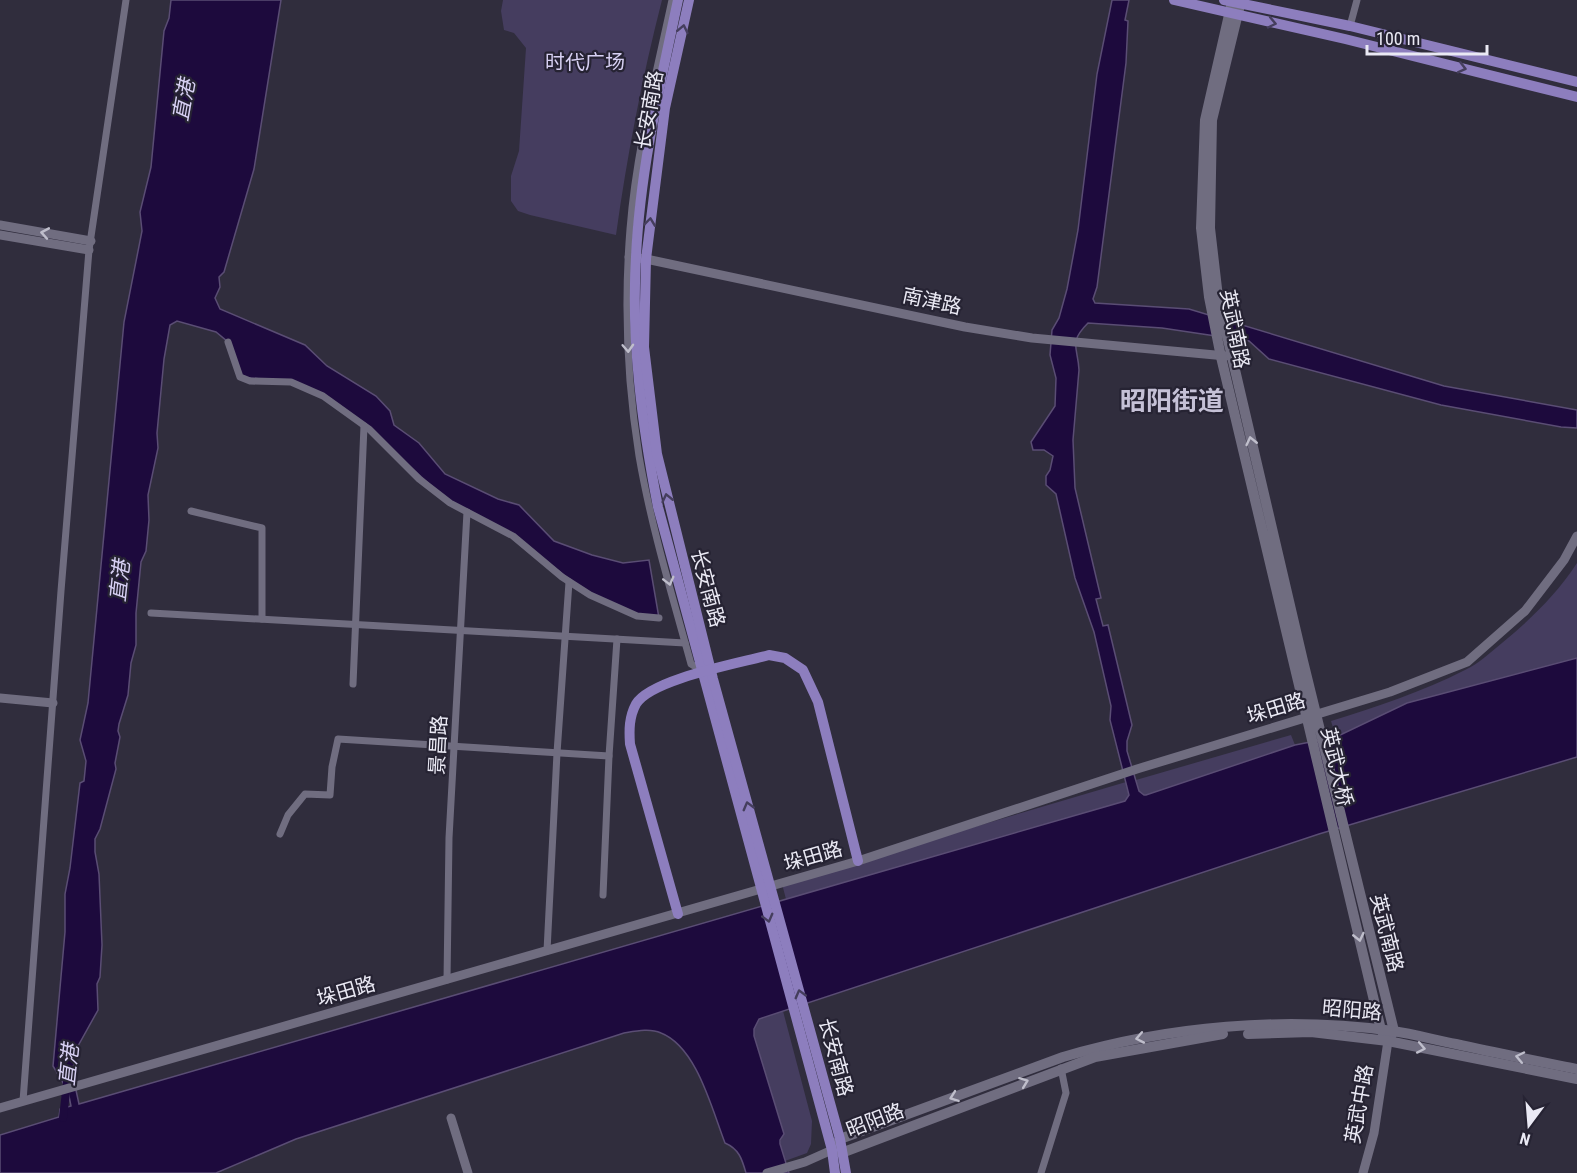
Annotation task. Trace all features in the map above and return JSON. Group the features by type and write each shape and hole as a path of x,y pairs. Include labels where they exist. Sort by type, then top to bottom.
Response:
{"main road":[{"name":"长安南路","path":"678,0 655,106 643,184 636,258 657,454 725,739 821,1092 835,1173"},
{"name":"长安南路","path":"636,258 689,0"},
{"path":"1174,0 1345,39 1577,97"},
{"path":"1234,1 1350,26 1577,82"},
{"name":"英武南路","path":"1234,1 1233,14 1205,120 1201,228 1226,356 1298,662"},
{"path":"678,914 630,744 629,723 637,703 646,694 666,683 769,655 785,658 803,670 818,702 858,861"},
{"name":"英武大桥","path":"1298,662 1350,880"},
{"name":"英武南路","path":"1350,880 1381,1030 1388,1041"},
{"name":"英武南路","path":"1350,880 1394,1031"},
{"name":"昭阳路","path":"1577,1069 1394,1031 1313,1024 1225,1028 1119,1042 1062,1057 840,1139 831,1150 843,1152 1095,1057 1224,1034 1311,1032 1388,1041 1577,1079"},
{"path":"1388,1041 1394,1031"},
{"name":"长安南路","path":"821,1092 840,1139 846,1173"}],"street":[{"path":"23,1101 90,246 126,0"},
{"path":"672,0 650,105 630,227 636,258 628,347 633,415 650,510 690,664 708,671"},
{"path":"1350,26 1357,0"},
{"path":"0,225 90,246"},
{"path":"0,235 90,246"},
{"name":"南津路","path":"636,258 945,323 1032,338 1226,356"},
{"path":"228,342 240,377 250,381 291,382 322,396 364,426 419,480 450,503 513,536 569,582 590,595 637,616 659,618"},
{"path":"353,684 364,426"},
{"path":"191,511 262,528 262,619"},
{"name":"景昌路","path":"447,980 449,838 467,512"},
{"name":"垛田路","path":"0,1108 858,861 1137,769 1390,692 1467,662 1525,611 1563,560 1577,536"},
{"path":"547,951 557,753 569,582"},
{"path":"151,613 685,643"},
{"path":"603,895 617,639"},
{"path":"0,698 53,703"},
{"path":"280,834 288,815 305,794 330,795 332,767 338,739 609,756"},
{"name":"英武中路","path":"1363,1173 1374,1133 1388,1041"},
{"path":"1041,1173 1066,1093 1061,1068"},
{"path":"451,1118 468,1173"},
{"path":"767,1173 805,1162 831,1150"}],"green space":[{"name":"时代广场","path":"503,0 662,0 636,117 616,235 530,215 518,211 511,201 511,176 519,151 526,48 514,33 504,30 501,11"},
{"path":"1577,563 1577,658 1407,703 1336,737 1331,721 1382,705 1470,668 1513,634 1543,606"},
{"path":"1291,735 1295,745 1146,795 1139,791 1136,780"},
{"path":"1126,782 1129,795 1125,801 786,899 782,884"},
{"path":"783,1011 812,1121 811,1144 807,1153 785,1161 780,1144 784,1134 754,1036 754,1029 759,1019"}],"water":[{"path":"171,0 281,0 254,169 224,272 219,277 220,287 215,298 220,309 305,345 327,366 376,396 390,411 394,425 419,443 445,474 498,499 519,505 554,541 623,563 649,560 659,618 637,616 590,595 513,536 450,503 369,429 323,396 291,382 240,377 228,342 216,332 177,321 170,325 164,359 157,433 158,448 148,495 149,520 146,551 141,562 136,613 136,645 131,663 128,695 119,724 120,737 116,769 100,829 95,839 102,945 100,977 97,984 98,1010 78,1046 72,1072 79,1104 1125,801 1129,795 1110,720 1111,706 1094,632 1075,578 1056,494 1046,485 1046,476 1053,456 1044,450 1033,450 1031,442 1055,406 1056,378 1050,355 1052,330 1059,318 1067,289 1078,230 1097,74 1112,0 1129,0 1125,20 1128,21 1126,63 1097,287 1093,299 1095,303 1189,309 1444,386 1577,410 1577,428 1561,427 1441,405 1269,359 1249,341 1162,328 1088,323 1076,341 1079,370 1073,440 1075,488 1101,598 1096,599 1103,626 1108,625 1132,725 1127,741 1127,751 1139,791 1146,795 1295,745 1336,737 1407,703 1577,658 1577,757 1319,834 759,1019 754,1029 754,1036 784,1134 780,1144 789,1173 746,1173 739,1155 734,1148 725,1143 709,1097 694,1065 674,1040 657,1031 648,1030 624,1033 296,1139 216,1173 0,1173 0,1135 59,1117 60,1109 71,1106 68,1091 53,1066 65,932 65,894 80,783 84,781 86,761 80,740 88,703 124,322 142,231 140,212 151,167 164,31 169,18"}],"waterway":[{"name":"直港","path":"63,1118 67,1083"}],"district":[{"name":"昭阳街道","path":"1172,401"}]}
